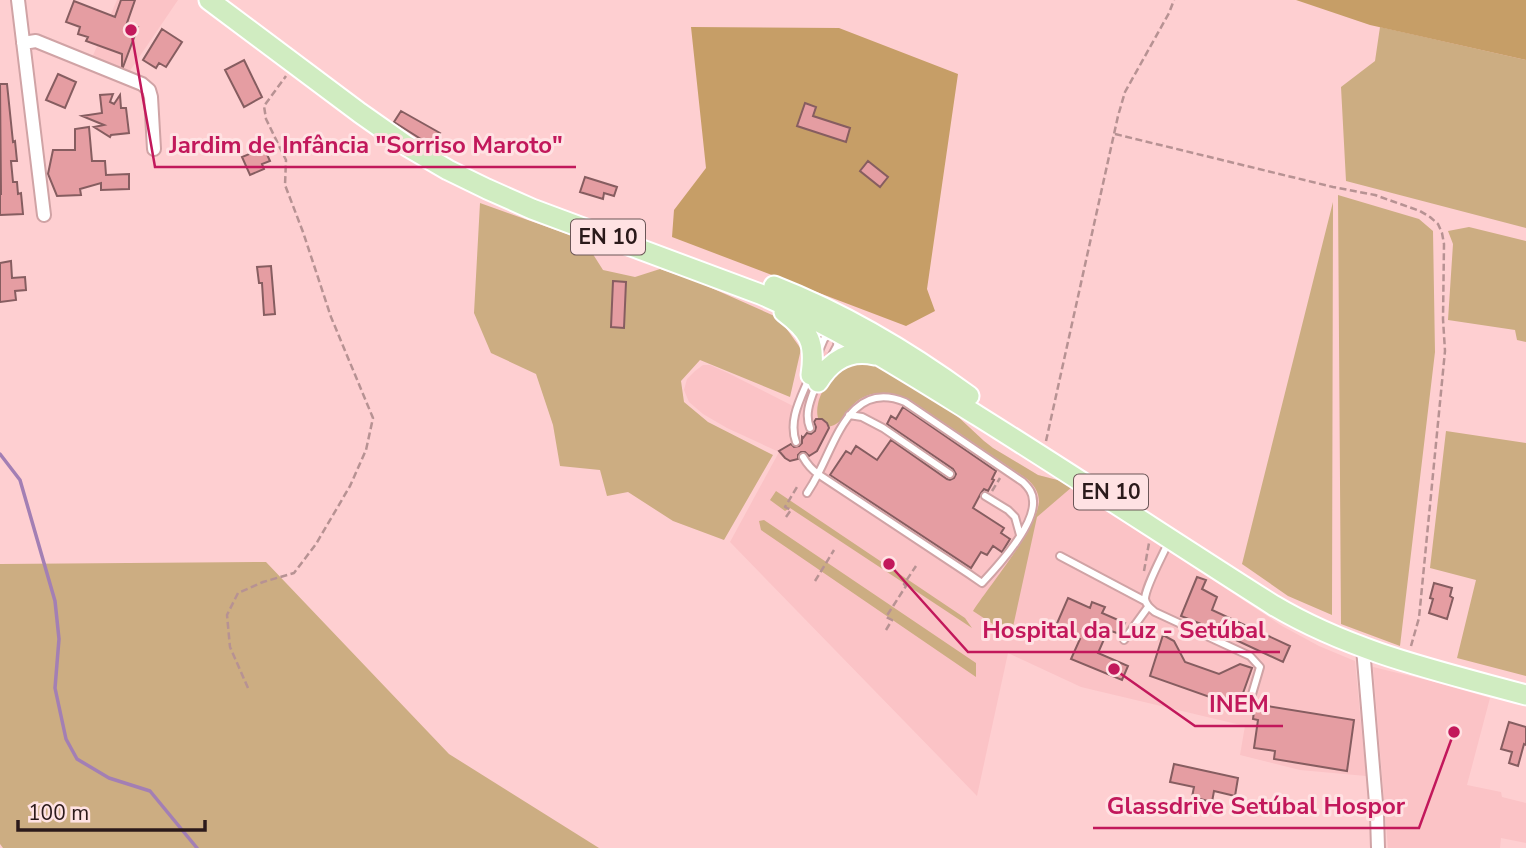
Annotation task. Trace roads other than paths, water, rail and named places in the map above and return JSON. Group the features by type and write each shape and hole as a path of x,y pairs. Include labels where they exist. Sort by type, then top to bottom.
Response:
{"main road":[{"name":"EN 10","path":"209,0 386,132 448,170 510,200 744,288 909,356 1138,510 1273,605"},
{"name":"EN 10","path":"386,132 431,158 503,191 760,281 821,306 843,328 883,358 1161,538 1273,605 1312,626 1363,648 1526,695"},
{"path":"744,288 775,306 805,330 813,352 814,378"},
{"path":"814,378 845,356 861,353 883,358"}],"street":[{"path":"18,0 44,215"},
{"path":"23,43 36,41 142,84 149,90 151,97 153,149"},
{"path":"1363,648 1378,848"}],"lane":[{"path":"810,428 807,412 824,339 829,333 843,328"},
{"path":"796,442 792,432 794,418 814,378 837,346 843,328"},
{"path":"803,457 808,466 818,474 982,583 1020,535 1033,509 1030,489 1023,482 897,398 881,397 865,401 849,415 837,433 818,474 807,493"},
{"path":"849,415 862,416 873,422 950,474"},
{"path":"827,438 837,433"},
{"path":"987,497 1015,517 1020,535"},
{"path":"1124,640 1147,604 1147,590 1161,538"},
{"path":"1060,556 1147,604 1155,612 1250,656 1260,667 1250,701"}],"waterway":[{"path":"0,454 20,480 55,601 59,639 55,688 66,739 77,759 109,778 150,791 197,848"}],"place":[{"name":"Jardim de Infância \"Sorriso Maroto\"","path":"131,30"},
{"name":"Hospital da Luz - Setúbal","path":"889,564"},
{"name":"INEM","path":"1114,669"},
{"name":"Glassdrive Setúbal Hospor","path":"1454,732"}]}
